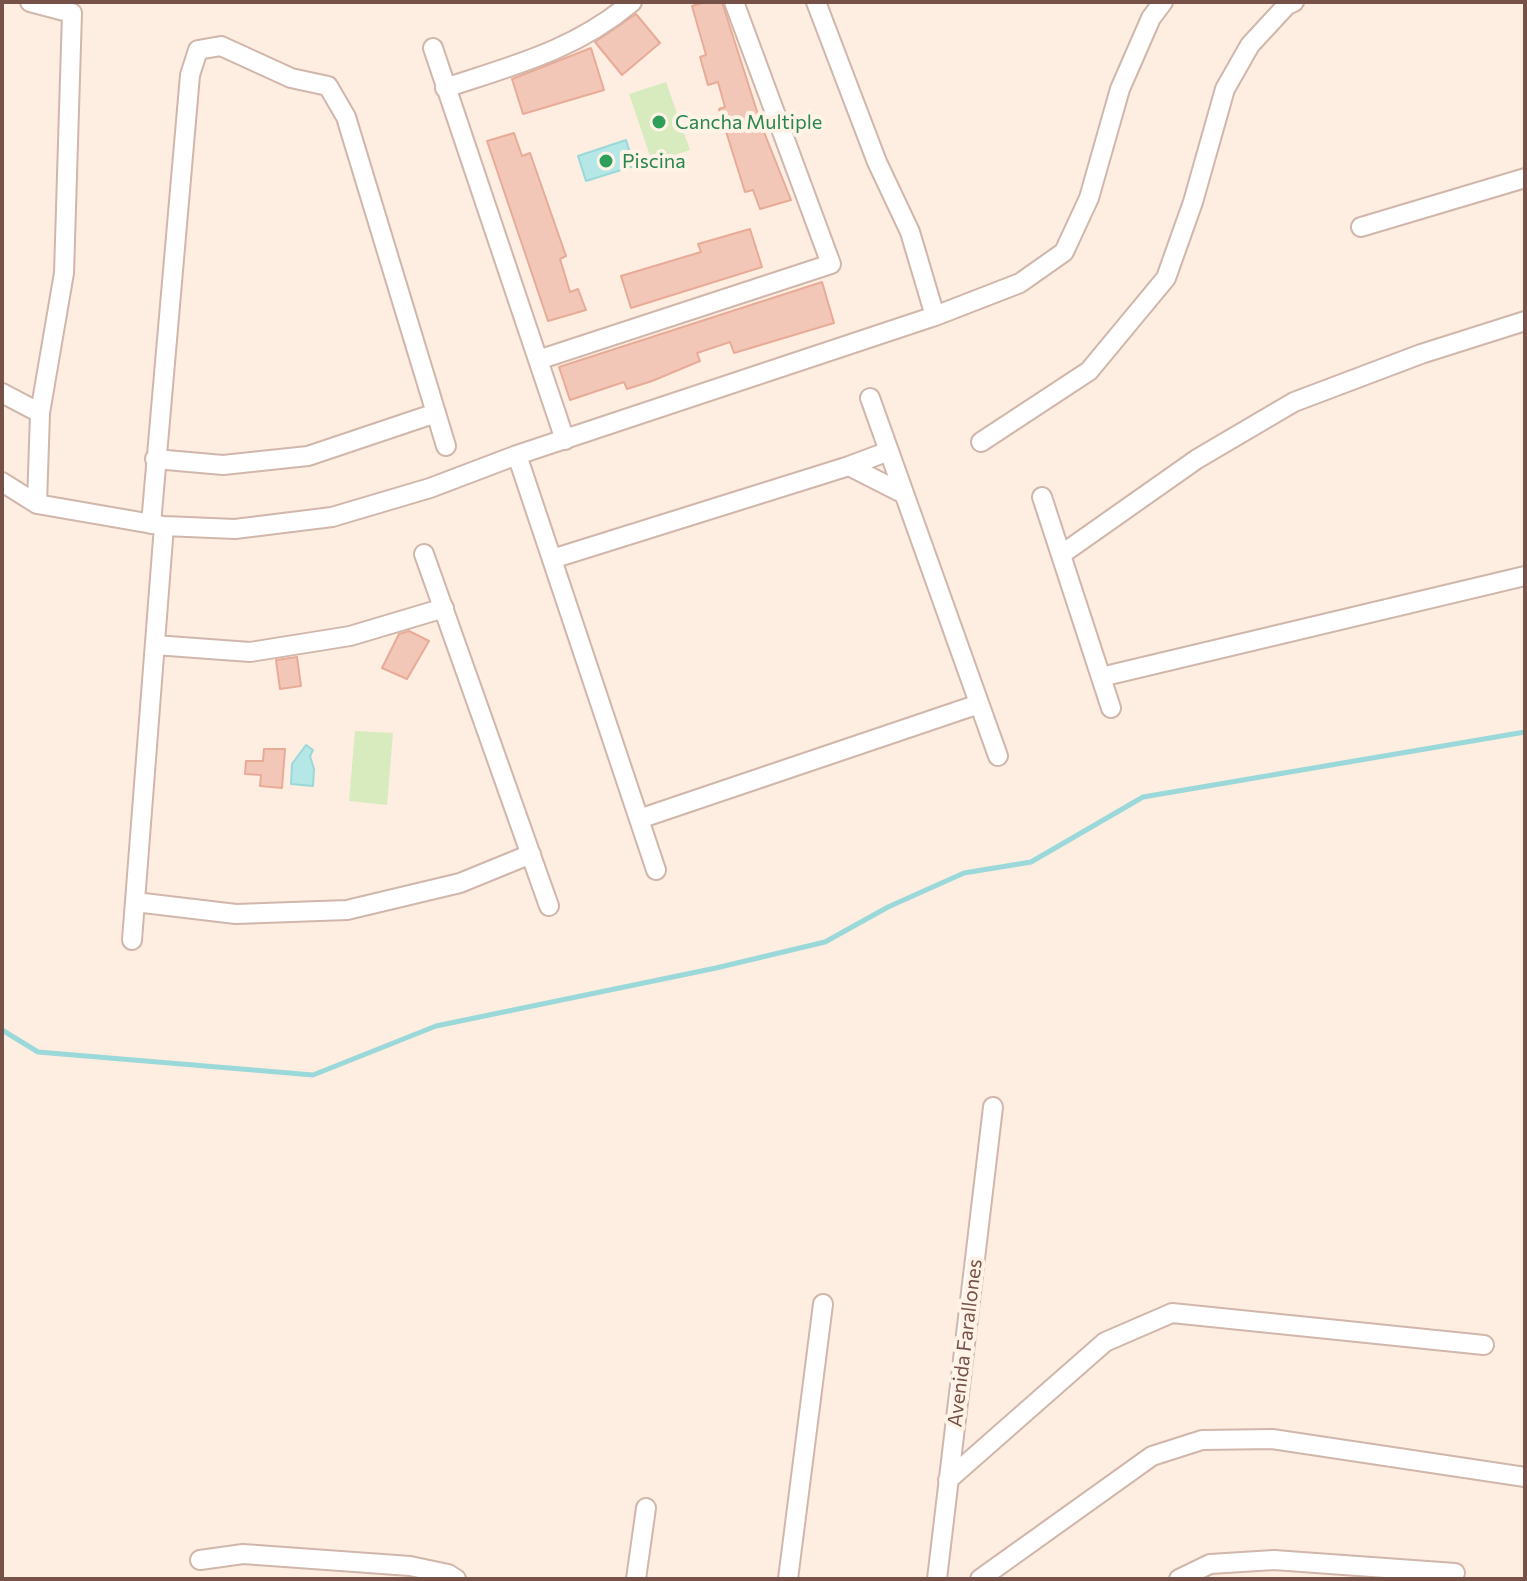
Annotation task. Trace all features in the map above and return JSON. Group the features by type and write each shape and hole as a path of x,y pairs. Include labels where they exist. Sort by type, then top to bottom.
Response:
{"street":[{"path":"30,2 72,13 64,273 40,413 37,504"},
{"path":"445,88 551,54 613,18 632,2"},
{"path":"538,360 831,264 734,2"},
{"path":"816,2 877,162 910,232 935,316"},
{"path":"2,482 37,504 158,525 235,529 332,517 430,488 517,455 935,316 1020,283 1064,252 1089,198 1120,89 1151,18 1163,2"},
{"path":"981,442 1089,371 1166,278 1193,202 1225,89 1250,45 1287,5 1294,2"},
{"path":"132,940 155,645 158,525 155,459 190,75 198,50 221,46 291,78 328,86 346,117 446,446"},
{"path":"433,48 565,440"},
{"path":"1361,227 1525,178"},
{"path":"1062,554 1197,459 1294,402 1421,354 1525,321"},
{"path":"2,393 40,413"},
{"path":"870,398 998,756"},
{"path":"155,459 223,465 308,456 436,413"},
{"path":"552,559 889,451"},
{"path":"517,455 656,870"},
{"path":"849,466 904,494"},
{"path":"1042,497 1111,708"},
{"path":"424,554 549,906"},
{"path":"1101,677 1525,576"},
{"path":"155,645 250,652 350,636 444,608"},
{"path":"639,819 979,704"},
{"path":"135,902 236,914 347,910 460,883 531,854"},
{"name":"Avenida Farallones","path":"937,1579 993,1107"},
{"path":"788,1579 823,1304"},
{"path":"948,1480 1105,1342 1172,1313 1484,1345"},
{"path":"980,1579 1152,1456 1202,1440 1272,1439 1525,1477"},
{"path":"636,1579 646,1508"},
{"path":"200,1560 243,1554 395,1565 448,1574 456,1579"},
{"path":"1179,1579 1210,1564 1274,1560 1455,1573"}],"green space":[{"name":"Cancha Multiple","path":"666,82 690,150 652,162 629,94"},
{"path":"355,731 393,733 387,805 349,801"}],"water":[{"name":"Piscina","path":"626,140 634,166 586,181 578,156"},
{"path":"306,745 313,750 310,756 314,769 313,786 291,784 292,764"}],"building":[{"path":"722,2 762,127 791,200 760,209 753,190 745,192 719,109 725,107 718,82 708,85 700,57 706,55 692,6"},
{"path":"636,14 660,43 622,75 595,42"},
{"path":"591,48 604,90 523,114 512,79"},
{"path":"514,133 522,156 530,153 566,256 560,259 570,292 578,289 586,310 548,321 487,141"},
{"path":"750,229 762,267 631,308 621,276 701,252 698,244"},
{"path":"822,282 834,323 734,353 730,342 697,353 700,361 652,381 627,389 624,382 570,400 559,367"},
{"path":"409,631 429,641 407,679 382,668 399,634"},
{"path":"297,657 301,686 280,689 276,660"},
{"path":"264,749 285,749 282,788 260,786 261,775 245,774 246,761 263,761"}],"waterway":[{"path":"2,1030 38,1052 313,1075 436,1026 716,968 825,942 888,907 964,873 1031,862 1143,797 1525,732"}],"place":[{"name":"Cancha Multiple","path":"659,122"},
{"name":"Piscina","path":"606,161"}]}
